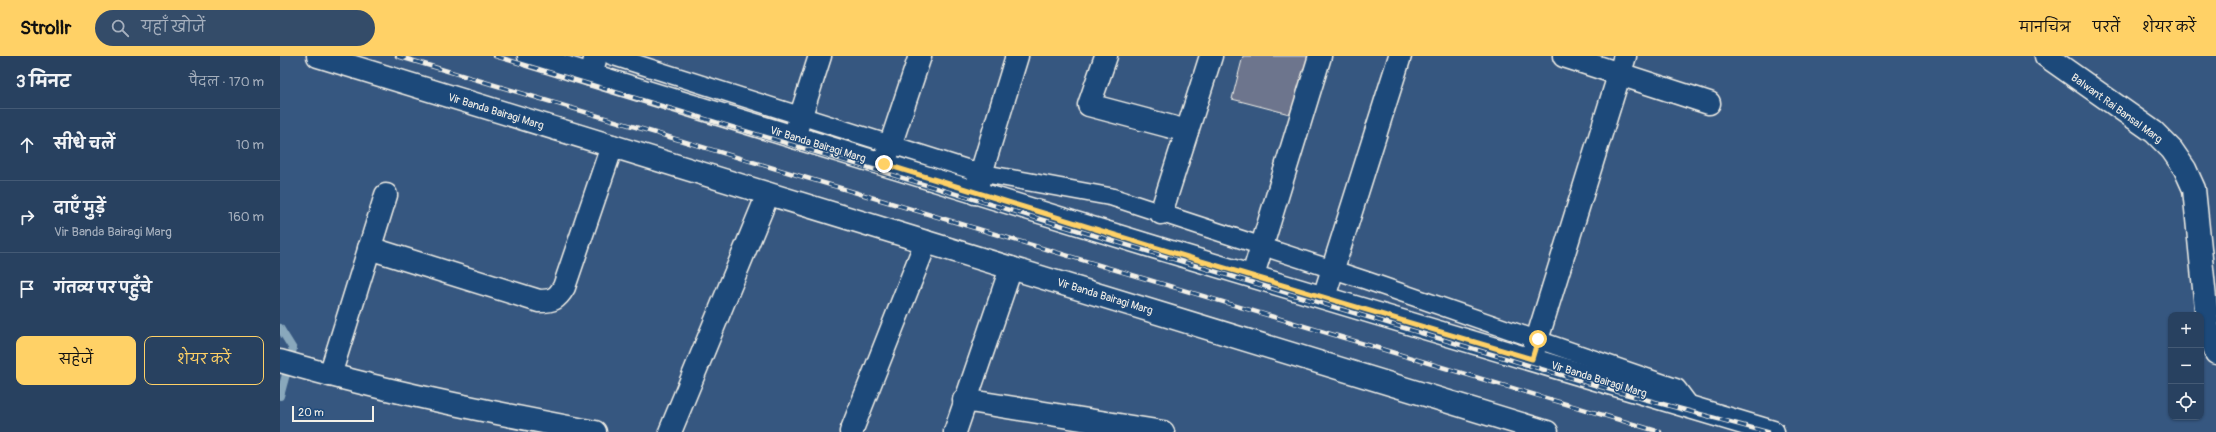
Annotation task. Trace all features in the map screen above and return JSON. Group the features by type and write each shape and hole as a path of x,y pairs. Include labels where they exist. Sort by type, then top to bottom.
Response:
{"street":[{"name":"Vir Banda Bairagi Marg","path":"318,56 1547,432"},
{"name":"Vir Banda Bairagi Marg","path":"529,56 594,65 794,137 887,154 1324,297 1534,349 1692,408 1773,432"},
{"path":"794,137 820,56"},
{"path":"887,154 920,56"},
{"path":"978,183 1017,56"},
{"path":"1106,56 1089,105 1187,131"},
{"path":"1161,213 1211,56"},
{"path":"1253,275 1320,56"},
{"path":"1324,297 1400,56"},
{"path":"1564,56 1622,64 1709,103"},
{"name":"Balwant Rai Bansal Marg","path":"2046,56 2154,132 2172,150 2186,169 2194,189 2208,328 2216,353"},
{"path":"1534,349 1622,64"},
{"path":"369,248 539,300 551,301 558,298 564,287 612,146"},
{"path":"670,432 768,194"},
{"path":"330,375 386,195"},
{"path":"851,432 926,242"},
{"path":"955,432 964,400 1011,268"},
{"path":"280,361 330,375 521,418 595,432"},
{"path":"964,400 1163,432"}],"lane":[{"path":"612,56 801,116 887,154"},
{"path":"978,183 1112,197 1333,269 1534,349"}],"building":[{"path":"1243,56 1313,56 1297,116 1232,99"}],"waterway":[{"path":"280,328 293,349 280,396"}],"railway":[{"path":"397,56 1660,432"},
{"path":"495,56 1618,392 1767,432"}],"route":[{"path":"884,164 1154,247 1253,275 1532,359 1538,339"}]}
